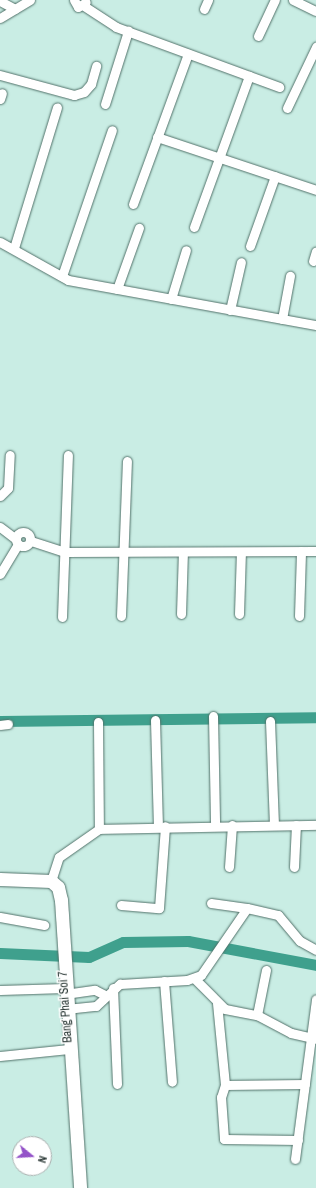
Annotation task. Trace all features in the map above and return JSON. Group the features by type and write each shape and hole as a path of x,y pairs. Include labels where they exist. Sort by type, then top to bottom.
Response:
{"street":[{"path":"0,18 30,0"},
{"path":"74,0 78,6 85,3 128,31 279,87"},
{"path":"258,36 275,0"},
{"path":"293,0 316,11"},
{"path":"0,1 15,9"},
{"path":"105,104 128,31"},
{"path":"287,108 316,48"},
{"path":"133,204 188,54"},
{"path":"0,75 74,95 84,92 91,84 96,66"},
{"path":"194,227 249,76"},
{"path":"14,248 57,107"},
{"path":"62,276 112,130"},
{"path":"157,137 316,190"},
{"path":"250,246 275,176"},
{"path":"117,289 139,228"},
{"path":"0,242 14,248 62,276 117,289 316,325"},
{"path":"172,299 186,250"},
{"path":"313,261 316,251"},
{"path":"230,310 241,262"},
{"path":"282,319 290,276"},
{"path":"0,496 8,488 10,455"},
{"path":"62,617 68,455"},
{"path":"121,616 125,552 126,461"},
{"path":"0,527 17,541"},
{"path":"0,574 17,541 25,532 30,541 65,552 316,551"},
{"path":"299,616 301,551"},
{"path":"181,614 183,552"},
{"path":"239,614 241,552"},
{"path":"213,716 215,825"},
{"path":"121,905 159,908 162,826 155,720"},
{"path":"270,721 274,825"},
{"path":"98,722 99,829"},
{"path":"0,879 52,881 59,856 99,829 215,825 316,825"},
{"path":"229,868 232,825"},
{"path":"294,867 296,825"},
{"name":"Bang Phai Soi 7","path":"52,881 58,887 61,900 66,1009 80,1188"},
{"path":"211,904 247,908 278,915 300,941 316,950"},
{"path":"66,1009 96,1006 105,995 120,984 194,978 201,975 247,908"},
{"path":"0,917 44,925"},
{"path":"256,1015 266,970"},
{"path":"194,978 217,1003 231,1011 256,1015 276,1027 313,1039"},
{"path":"164,981 172,1082"},
{"path":"113,988 117,1084"},
{"path":"0,990 95,990 105,995"},
{"path":"295,1159 305,1084 313,1039 316,998"},
{"path":"217,1003 225,1085 221,1097 224,1139 298,1140"},
{"path":"0,1056 69,1049"},
{"path":"225,1085 305,1084"}],"waterway":[{"path":"0,721 316,717"},
{"path":"0,953 89,957 123,942 188,941 316,965"}]}
